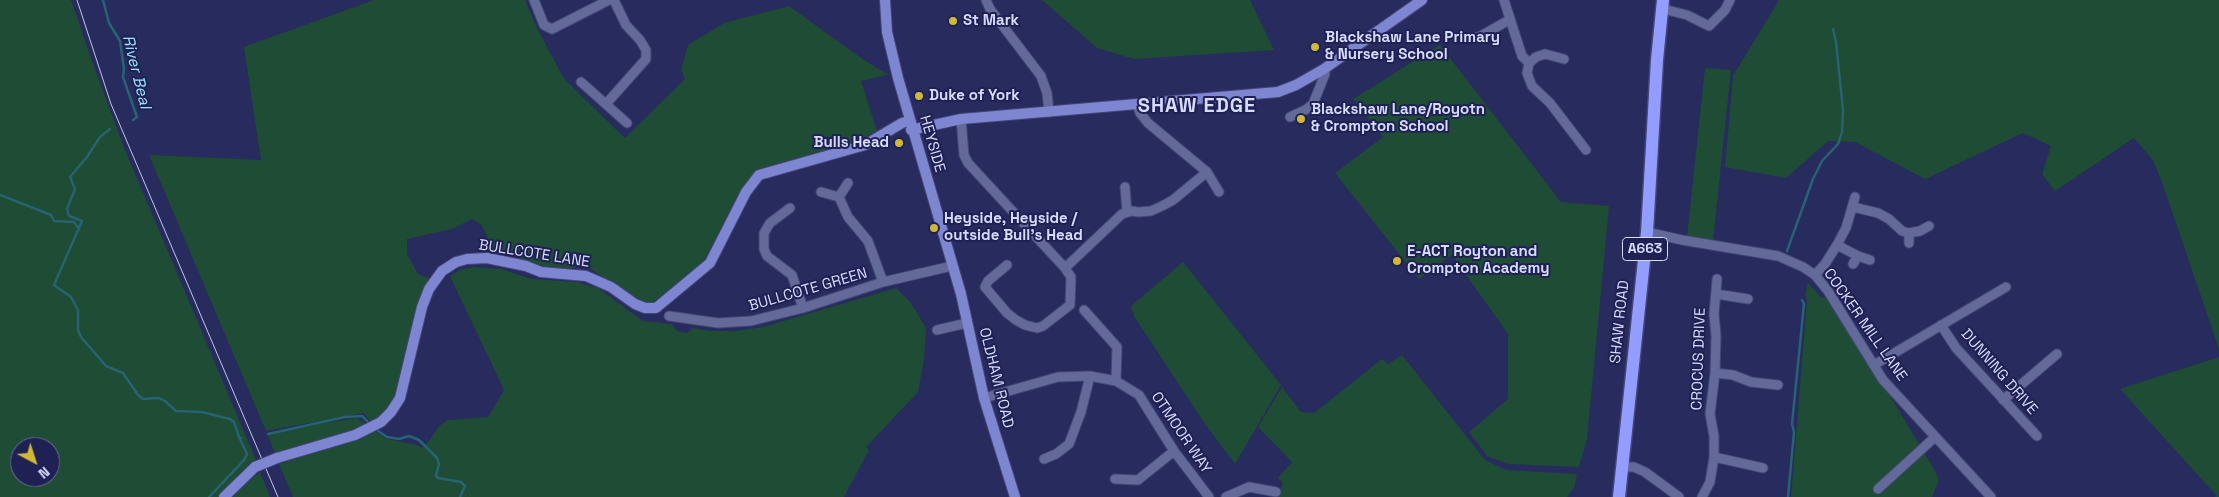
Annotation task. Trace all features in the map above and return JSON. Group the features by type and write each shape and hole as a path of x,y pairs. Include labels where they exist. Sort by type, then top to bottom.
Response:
{"main road":[{"name":"SHAW ROAD","path":"1619,497 1647,232 1663,4"}],"street":[{"path":"534,0 544,25 552,29 609,0"},
{"path":"606,104 646,59 646,50 640,40 626,25 614,0"},
{"name":"HEYSIDE","path":"885,0 887,32 911,125 952,266"},
{"path":"986,0 990,9 1041,76 1047,93 1049,112"},
{"path":"911,125 1278,92 1296,85 1324,69 1422,0"},
{"path":"1505,0 1509,20 1522,56 1529,63"},
{"path":"1663,4 1708,26 1725,10 1730,0"},
{"path":"1470,38 1479,37 1509,20"},
{"path":"1564,59 1545,54 1536,57 1529,63 1527,73 1532,86 1550,103 1586,150"},
{"path":"1290,117 1313,104 1325,74 1324,69"},
{"path":"581,82 626,123"},
{"path":"1137,104 1140,113 1148,123 1207,172 1219,192"},
{"path":"961,119 964,155 968,163 1065,268 1071,277 1070,305 1048,324 1038,328 1016,320 985,287 988,281 1007,265"},
{"name":"BULLCOTE LANE","path":"224,497 255,466 355,435 381,422 391,412 400,398 422,307 429,289 442,272 456,262 467,259 488,258 541,272 586,276 611,287 635,304 645,308 656,308 710,263 746,192 759,175 865,145 902,123 911,125"},
{"path":"1065,268 1124,213 1151,211 1162,206 1174,200 1207,172"},
{"path":"839,197 848,183"},
{"path":"1124,213 1125,187"},
{"path":"821,192 839,197"},
{"path":"839,197 848,217 868,241 883,282"},
{"path":"1815,275 1837,245 1853,207 1855,197"},
{"path":"1853,207 1878,213 1889,219 1902,231 1909,233 1920,231 1929,226"},
{"path":"790,208 770,223 763,243 767,256 792,275 804,308"},
{"name":"COCKER MILL LANE","path":"1647,232 1682,240 1778,256 1803,267 1815,275 1828,291 1883,380 1991,497"},
{"path":"1909,233 1909,243"},
{"path":"1837,245 1855,260 1870,260"},
{"name":"BULLCOTE GREEN","path":"669,316 702,322 734,324 769,318 883,282 952,266"},
{"name":"OLDHAM ROAD","path":"952,266 984,398 1015,497"},
{"name":"CROCUS DRIVE","path":"1702,497 1710,482 1714,457 1714,436 1710,414 1715,373 1716,336 1714,314 1717,279"},
{"path":"1874,365 2006,287"},
{"path":"1716,294 1748,299"},
{"path":"1084,310 1117,347 1116,380"},
{"path":"937,330 967,323"},
{"name":"DUNNING DRIVE","path":"1942,325 1956,348 2037,436"},
{"path":"2004,400 2057,354"},
{"path":"1715,373 1732,375 1752,382 1778,385"},
{"path":"1044,459 1056,454 1069,444 1081,412 1090,376"},
{"name":"OTMOOR WAY","path":"984,398 1058,377 1090,376 1116,380 1139,395 1174,451 1209,497"},
{"path":"1878,489 1935,437"},
{"path":"1115,479 1138,480 1174,451"},
{"path":"1714,457 1763,468"},
{"path":"1622,467 1634,467 1645,472 1679,497"},
{"path":"1226,497 1248,488 1276,492"}],"green space":[{"path":"0,0 71,0 125,150 256,460 238,475 219,497 0,497"},
{"path":"374,0 525,0 536,26 564,79 625,138 685,79 681,70 688,45 724,23 789,6 864,60 885,73 891,74 861,81 877,131 857,141 757,172 738,194 705,260 654,302 646,303 638,300 586,266 554,270 509,254 488,251 487,236 481,224 472,219 452,229 407,239 407,254 418,274 429,278 393,403 381,417 371,423 364,413 266,431 149,155 261,160 244,47"},
{"path":"1042,0 1250,0 1274,50 1134,59 1097,48"},
{"path":"1779,0 2219,0 2219,349 2162,182 2153,160 2134,138 2055,191 2042,174 2051,146 2023,133 1925,179 1855,142 1828,141 1786,178 1725,167 1733,76"},
{"path":"1440,45 1561,202 1609,206 1587,439 1579,467 1508,464 1487,456 1469,432 1508,399 1508,334 1452,255 1419,279 1335,173 1383,137 1353,99"},
{"path":"1705,68 1731,70 1713,241 1687,237"},
{"path":"1183,262 1281,385 1235,464 1205,424 1134,316 1131,306"},
{"path":"474,267 502,269 531,279 577,282 598,288 643,321 672,324 677,331 687,333 693,328 710,331 735,331 763,327 896,288 911,303 926,328 924,359 918,392 866,447 869,450 844,497 293,497 279,464 351,442 374,431 387,439 417,445 422,448 439,426 448,420 488,417 504,390 450,276 462,269"},
{"path":"1808,283 1822,298 1825,297 1841,319 1877,374 1934,469 1939,480 1932,497 1791,497 1807,300 1805,294"},
{"path":"1402,355 1485,460 1506,470 1577,474 1574,488 1567,497 1278,497 1283,483 1278,478 1292,462 1258,427 1282,387 1301,412 1314,413 1382,359 1388,364"},
{"path":"2219,357 2219,497 2215,497 2216,495 2120,389"},
{"path":"357,418 366,424 356,429 275,454 268,435 324,423"},
{"path":"260,472 270,497 233,497 249,481"}],"waterway":[{"name":"River Beal","path":"103,0 109,23 120,41 124,69 123,77 137,117 133,120"},
{"path":"1787,251 1813,179 1822,161 1838,144 1842,132 1843,110 1833,29"},
{"name":"River Beal","path":"110,129 100,137 87,157 70,177 75,189 67,209 69,216 82,221 54,285 71,297 78,310 78,330 81,337 106,366 123,373 138,395 143,399 159,398 176,411 202,412 230,419 234,422 241,438"},
{"path":"0,195 51,215 54,221 74,222 79,229"},
{"path":"1788,497 1794,432 1792,424 1804,304 1802,300"},
{"name":"River Beal","path":"268,434 345,417 362,416 367,421"},
{"name":"River Beal","path":"378,431 387,437 399,439 409,436 419,440 437,458 439,464 436,476 461,482 465,486 460,497"},
{"path":"209,497 244,460 247,454 239,437"}],"tram line":[{"path":"77,0 111,104 278,497"}],"place":[{"name":"St Mark","path":"953,21"},
{"name":"Blackshaw Lane Primary & Nursery School","path":"1315,47"},
{"name":"Duke of York","path":"919,96"},
{"name":"Blackshaw Lane/Royotn & Crompton School","path":"1301,119"},
{"name":"Bulls Head","path":"899,143"},
{"name":"Heyside, Heyside / outside Bull's Head","path":"934,228"},
{"name":"E-ACT Royton and Crompton Academy","path":"1397,261"}],"district":[{"name":"SHAW EDGE","path":"1197,107"}]}
